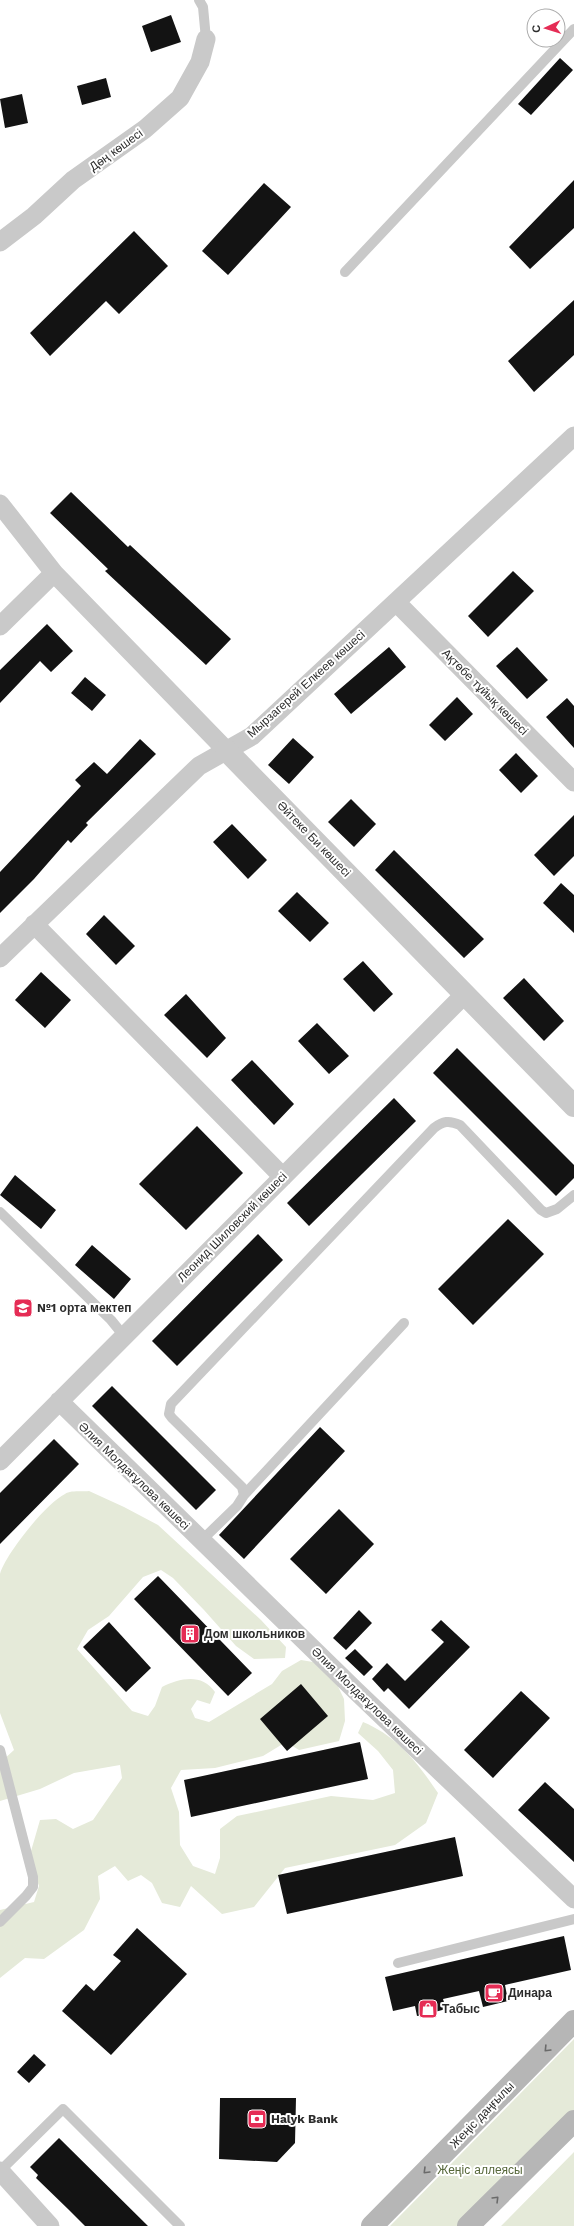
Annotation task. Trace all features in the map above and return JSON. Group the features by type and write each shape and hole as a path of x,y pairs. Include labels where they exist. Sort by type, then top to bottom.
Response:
{"main road":[{"name":"Жеңіс даңғылы","path":"372,2226 574,2021"},
{"path":"468,2226 574,2121"}],"street":[{"name":"Дөң көшесі","path":"0,242 34,216 73,180 145,129 180,98 200,62 206,38"},
{"name":"Мырзагерей Елкеев көшесі","path":"0,958 199,766 252,736 574,436"},
{"name":"Әйтеке Би көшесі","path":"0,504 54,573 574,1106"},
{"path":"0,626 54,573"},
{"name":"Ақтөбе тұйық көшесі","path":"396,602 574,782"},
{"path":"34,924 283,1177"},
{"name":"Леонид Шиловский көшесі","path":"0,1461 465,994"},
{"name":"Әлия Молдағұлова көшесі","path":"59,1401 201,1541 574,1899"},
{"path":"0,2171 50,2226"}],"lane":[{"path":"199,0 203,7 206,38"},
{"path":"345,272 574,29"},
{"path":"244,1495 242,1487 168,1414 171,1404 434,1128 442,1122 452,1121 460,1125 541,1210 546,1213 557,1209 574,1195"},
{"path":"0,1212 111,1320 124,1336"},
{"path":"201,1541 237,1506 244,1495 404,1323"},
{"path":"0,1750 33,1877 33,1887 0,1922"},
{"path":"398,1963 574,1919"},
{"path":"0,2171 63,2109 180,2226"}],"green space":[{"path":"89,1491 158,1525 261,1620 286,1647 285,1658 254,1659 236,1646 173,1578 161,1570 143,1577 109,1616 88,1630 77,1649 132,1711 148,1716 155,1706 162,1687 176,1681 190,1679 197,1680 210,1686 215,1692 210,1704 197,1700 191,1709 195,1718 209,1722 272,1684 282,1671 301,1660 313,1662 333,1676 344,1699 345,1721 339,1741 299,1750 286,1742 263,1756 215,1768 181,1770 171,1788 179,1812 180,1845 193,1866 215,1874 220,1858 220,1829 237,1816 331,1796 373,1800 395,1793 393,1770 378,1751 358,1733 363,1722 396,1742 414,1761 438,1793 426,1823 395,1845 285,1868 254,1907 222,1914 191,1886 180,1907 162,1903 152,1883 141,1875 128,1881 115,1866 98,1876 100,1899 84,1930 44,1959 25,1958 0,1978 0,1910 34,1902 39,1886 29,1858 40,1820 56,1819 73,1829 93,1820 122,1778 120,1765 74,1773 40,1789 0,1801 0,1760 3,1760 14,1750 0,1713 0,1574 3,1565 27,1530 57,1499 67,1493"},
{"name":"Жеңіс аллеясы","path":"574,2039 574,2110 458,2226 390,2226"},
{"path":"574,2152 574,2226 501,2226"}],"building":[{"path":"171,15 181,42 151,52 142,26"},
{"path":"560,58 573,70 531,115 518,104"},
{"path":"106,78 111,97 82,105 77,86"},
{"path":"22,94 28,123 5,128 0,99"},
{"path":"574,180 574,228 530,269 509,247"},
{"path":"264,183 291,207 228,275 202,251"},
{"path":"134,231 168,266 119,314 106,301 50,356 30,333"},
{"path":"574,300 574,355 534,392 508,361"},
{"path":"71,492 128,547 130,545 231,639 206,665 105,571 108,569 50,513"},
{"path":"513,571 534,591 488,637 468,616"},
{"path":"47,624 73,651 51,672 40,661 0,703 0,670"},
{"path":"389,647 406,667 351,714 334,694"},
{"path":"517,647 548,680 527,699 496,666"},
{"path":"85,677 106,695 92,711 71,693"},
{"path":"457,697 473,714 445,741 429,725"},
{"path":"567,698 574,706 574,748 546,717"},
{"path":"293,738 314,757 289,784 268,765"},
{"path":"140,739 156,754 86,823 88,825 71,843 68,840 34,879 0,913 0,872 81,786 75,780 94,762 107,774"},
{"path":"516,753 538,776 521,793 499,770"},
{"path":"351,799 376,824 354,847 328,822"},
{"path":"574,815 574,856 554,876 534,855"},
{"path":"232,824 267,860 248,879 213,842"},
{"path":"394,850 484,939 464,958 375,870"},
{"path":"561,883 574,895 574,933 543,903"},
{"path":"297,892 329,923 310,942 278,911"},
{"path":"104,915 135,946 116,965 86,934"},
{"path":"363,961 393,994 374,1012 343,979"},
{"path":"41,972 71,1000 45,1028 15,1000"},
{"path":"524,978 564,1021 544,1041 503,998"},
{"path":"186,994 226,1038 207,1058 164,1015"},
{"path":"317,1023 349,1056 329,1074 298,1041"},
{"path":"457,1048 574,1165 574,1178 556,1196 433,1073"},
{"path":"252,1060 294,1104 274,1125 231,1080"},
{"path":"394,1098 416,1121 309,1226 287,1203"},
{"path":"197,1126 243,1173 186,1230 139,1184"},
{"path":"15,1175 56,1210 41,1229 0,1195"},
{"path":"508,1219 544,1254 473,1325 438,1289"},
{"path":"258,1234 283,1260 177,1366 152,1341"},
{"path":"92,1245 131,1279 114,1299 75,1265"},
{"path":"112,1386 216,1490 196,1510 92,1406"},
{"path":"320,1427 345,1451 244,1559 219,1535"},
{"path":"54,1439 79,1464 0,1544 0,1493"},
{"path":"339,1509 374,1544 326,1594 290,1559"},
{"name":"Дом школьников","path":"158,1576 252,1673 228,1696 134,1599"},
{"path":"359,1610 372,1623 346,1650 333,1638"},
{"path":"441,1620 470,1647 409,1709 388,1688 384,1692 372,1679 387,1663 405,1681 444,1642 431,1630"},
{"path":"109,1622 151,1668 126,1692 83,1647"},
{"path":"355,1649 373,1667 364,1676 345,1658"},
{"path":"301,1684 328,1716 287,1751 260,1719"},
{"path":"521,1691 550,1718 493,1778 464,1750"},
{"path":"360,1742 368,1779 191,1817 184,1780"},
{"path":"545,1782 574,1809 574,1862 518,1810"},
{"path":"455,1837 463,1876 287,1914 278,1875"},
{"path":"137,1928 187,1974 111,2055 62,2011 86,1984 94,1991 121,1961 113,1955"},
{"path":"564,1936 571,1970 505,1985 508,2001 483,2007 479,1991 443,1999 446,2009 431,2013 417,2016 415,2006 393,2011 385,1977"},
{"path":"34,2054 46,2065 29,2083 17,2072"},
{"name":"Halyk Bank","path":"220,2098 296,2098 295,2143 277,2162 219,2159"},
{"path":"59,2138 148,2226 85,2226 36,2178 38,2175 30,2167"}],"place":[{"name":"№1 орта мектеп","path":"23,1308"},
{"name":"Дом школьников","path":"190,1634"},
{"name":"Динара","path":"494,1993"},
{"name":"Табыс","path":"428,2009"},
{"name":"Halyk Bank","path":"257,2119"}]}
